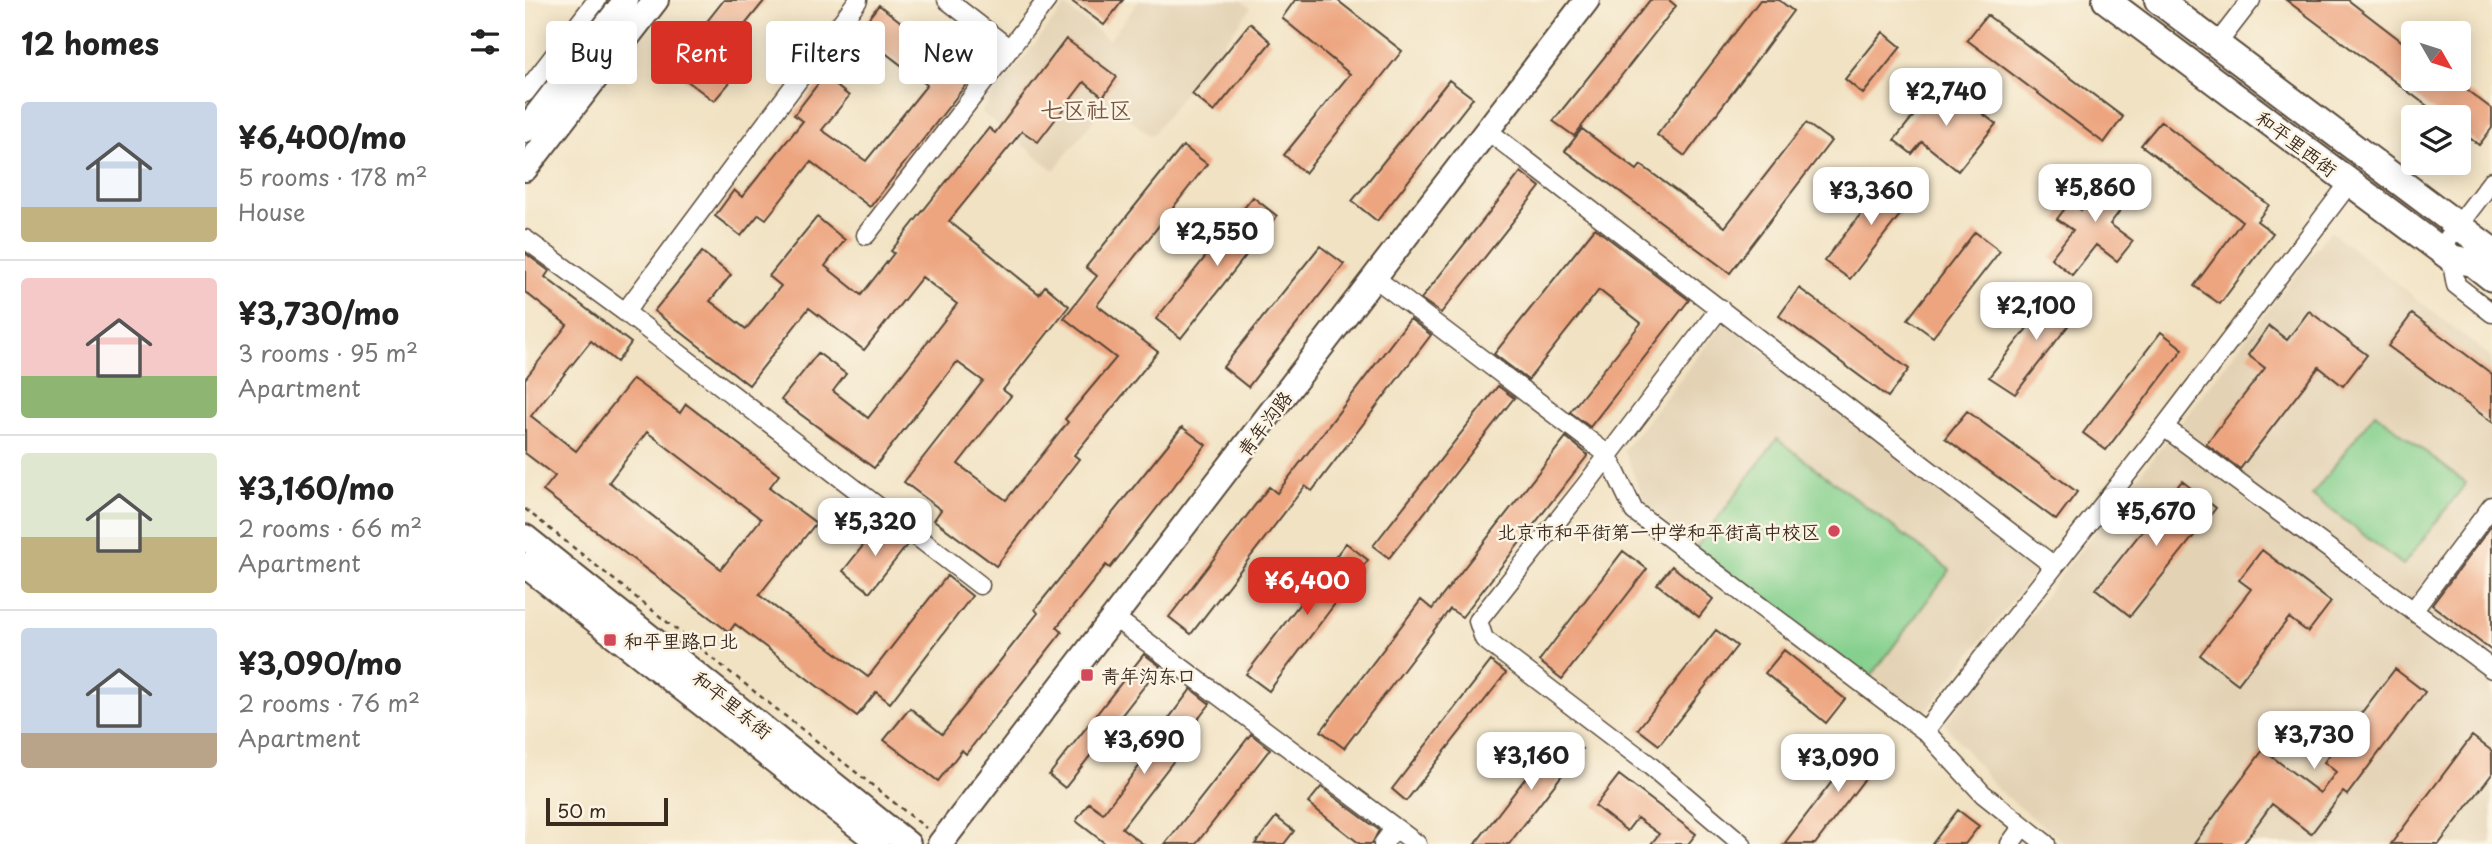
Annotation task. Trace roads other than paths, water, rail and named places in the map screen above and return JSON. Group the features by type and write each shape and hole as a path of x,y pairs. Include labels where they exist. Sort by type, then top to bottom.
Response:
{"main road":[{"name":"和平里西街","path":"2106,0 2446,253 2473,263 2492,278"},
{"name":"和平里西街","path":"2158,0 2492,251"}],"street":[{"path":"525,93 597,0"},
{"path":"525,130 626,0"},
{"path":"525,169 656,0"},
{"path":"625,312 858,0"},
{"path":"947,0 1010,48"},
{"path":"866,235 1047,0"},
{"name":"青年沟路","path":"942,843 1587,0"},
{"path":"2217,44 2251,0"},
{"path":"1487,131 2054,566"},
{"path":"1925,731 2164,427 2350,181"},
{"path":"2492,181 2458,225 2446,253 2456,285 2492,313"},
{"path":"525,239 625,312 980,585"},
{"path":"1375,278 1607,454 1634,511 1925,731 1983,794 2046,844"},
{"path":"1720,308 1478,621 1484,639 1648,764 1742,844"},
{"path":"2164,427 2492,669"},
{"path":"2413,611 2492,506"},
{"name":"和平里东街","path":"525,537 908,844"},
{"name":"和平里东街","path":"525,565 881,844"},
{"path":"1115,618 1417,844"},
{"path":"2010,844 2023,826"},
{"path":"1383,844 1395,828"}],"place":[{"name":"北京市和平街第一中学和平街高中校区","path":"1834,531"},
{"name":"和平里路口北","path":"610,640"},
{"name":"青年沟东口","path":"1087,675"}],"district":[{"name":"七区社区","path":"1086,108"}]}
